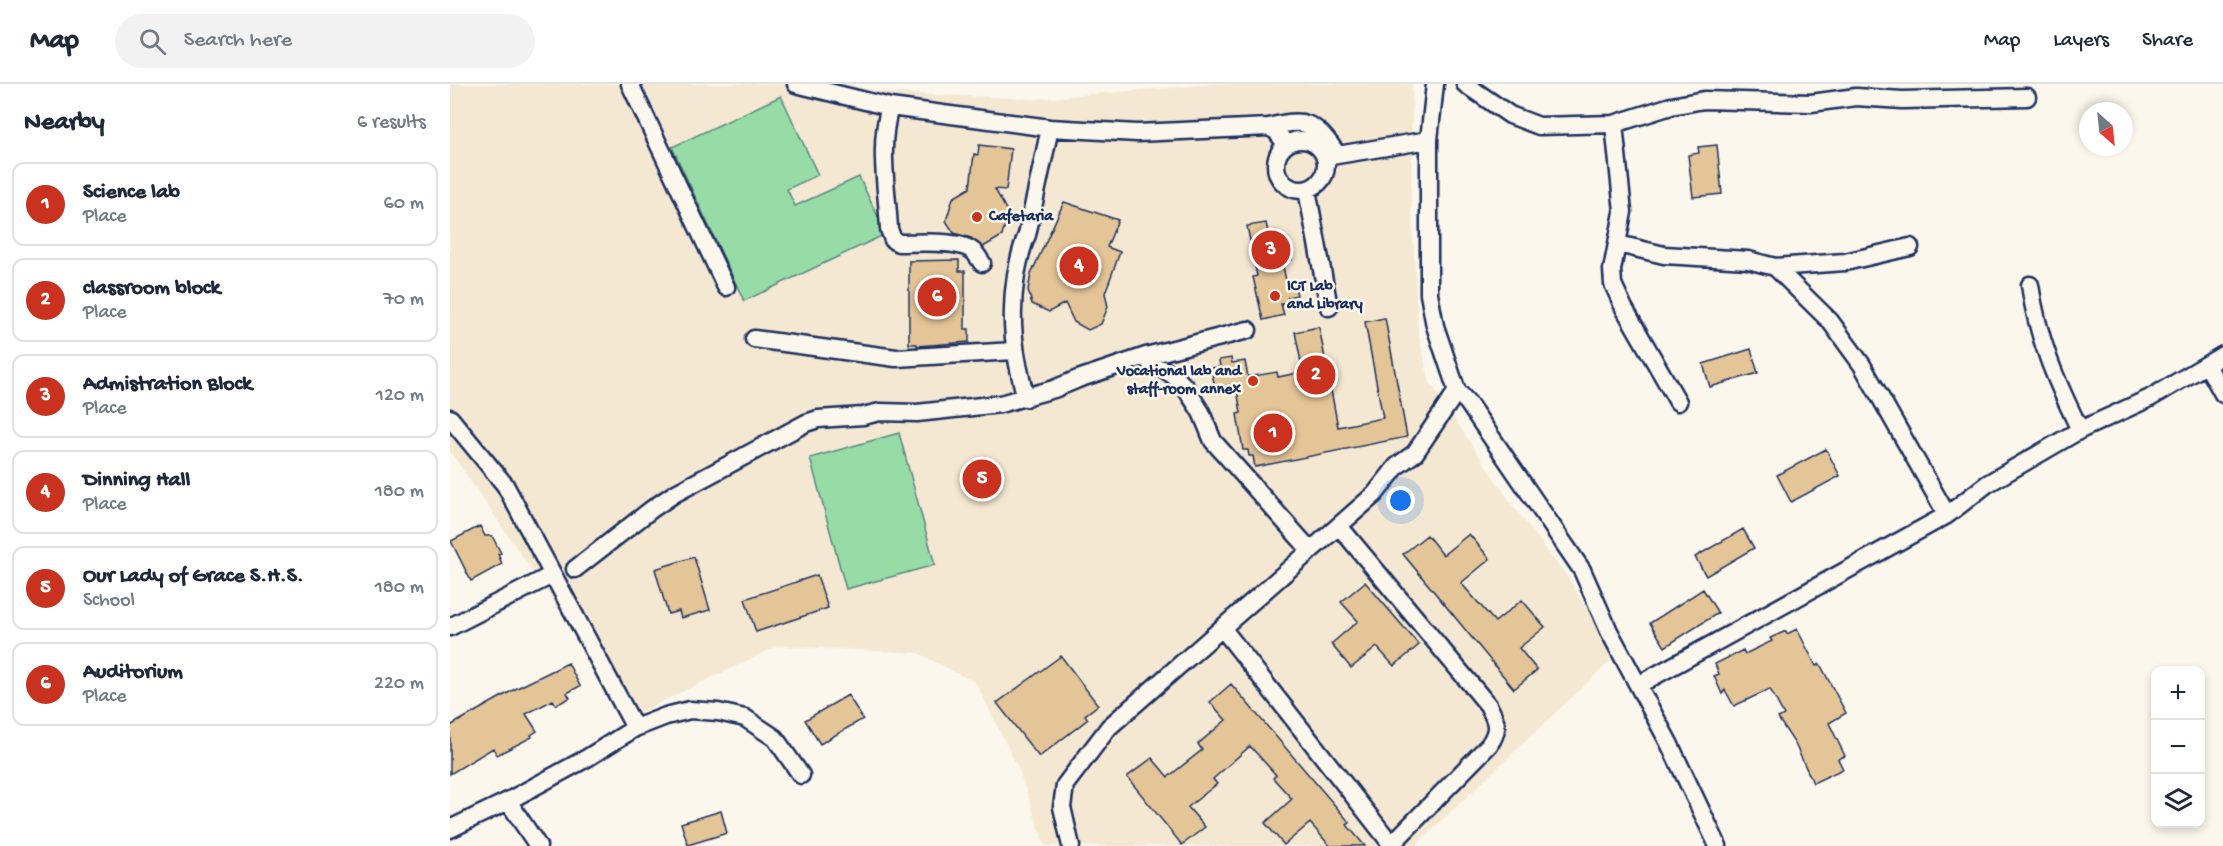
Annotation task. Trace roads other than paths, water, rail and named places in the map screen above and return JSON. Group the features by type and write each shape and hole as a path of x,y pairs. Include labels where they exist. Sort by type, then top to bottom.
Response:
{"street":[{"path":"630,84 726,287"},
{"path":"796,84 890,106 1050,128 1137,133 1269,127 1289,122 1307,123 1322,134 1331,155 1325,173 1315,186 1307,190 1290,188 1278,177 1276,160 1286,144 1299,139 1308,140 1331,155 1429,140"},
{"path":"1435,84 1429,140 1429,294 1436,326 1457,391 1582,570 1718,846"},
{"path":"1465,84 1510,115 1539,126 1614,124 1671,106 1704,100 1811,103 1856,97 1902,100 2027,97"},
{"path":"890,106 885,123 884,148 889,229 893,240 899,243 955,244 967,247 975,252 982,263"},
{"path":"1614,124 1623,212 1612,270 1613,284 1624,308 1678,402"},
{"path":"1269,127 1276,131 1286,144"},
{"path":"1026,398 1014,351 1012,309 1021,246 1027,235 1050,128"},
{"path":"1307,190 1329,307"},
{"path":"1618,244 1664,255 1748,260 1775,267 1845,262 1910,247"},
{"path":"1775,267 1830,321 1862,365 1947,515"},
{"path":"2030,285 2035,318 2056,381 2080,430"},
{"path":"575,569 659,504 806,423 818,419 863,416 880,412 917,413 1000,404 1026,398 1146,356 1248,330"},
{"path":"754,339 896,358 1014,351"},
{"path":"1638,685 1947,515 1987,484 2080,430 2150,398 2223,355"},
{"path":"1146,356 1149,362 1173,375 1185,387 1201,412 1213,441 1310,550"},
{"path":"2207,365 2223,394"},
{"path":"1071,846 1062,807 1065,785 1108,727 1375,494 1397,466 1415,453 1457,391"},
{"path":"450,418 505,485 635,728"},
{"path":"1223,629 1391,845 1489,745 1496,736 1497,728 1488,705 1339,526"},
{"path":"450,627 552,575"},
{"path":"450,829 508,801 587,758 635,728 690,710 718,712 745,718 775,738 801,775"},
{"path":"508,801 538,846"}],"place":[{"name":"Cafetaria","path":"977,217"},
{"name":"Admistration Block","path":"1271,250"},
{"name":"Dinning Hall","path":"1079,266"},
{"name":"ICT Lab and Library","path":"1275,296"},
{"name":"Auditorium","path":"937,297"},
{"name":"classroom block","path":"1316,375"},
{"name":"Vocational lab and staff-room annex","path":"1253,381"},
{"name":"Science lab","path":"1273,433"},
{"name":"Our Lady of Grace S.H.S.","path":"982,479"}]}
